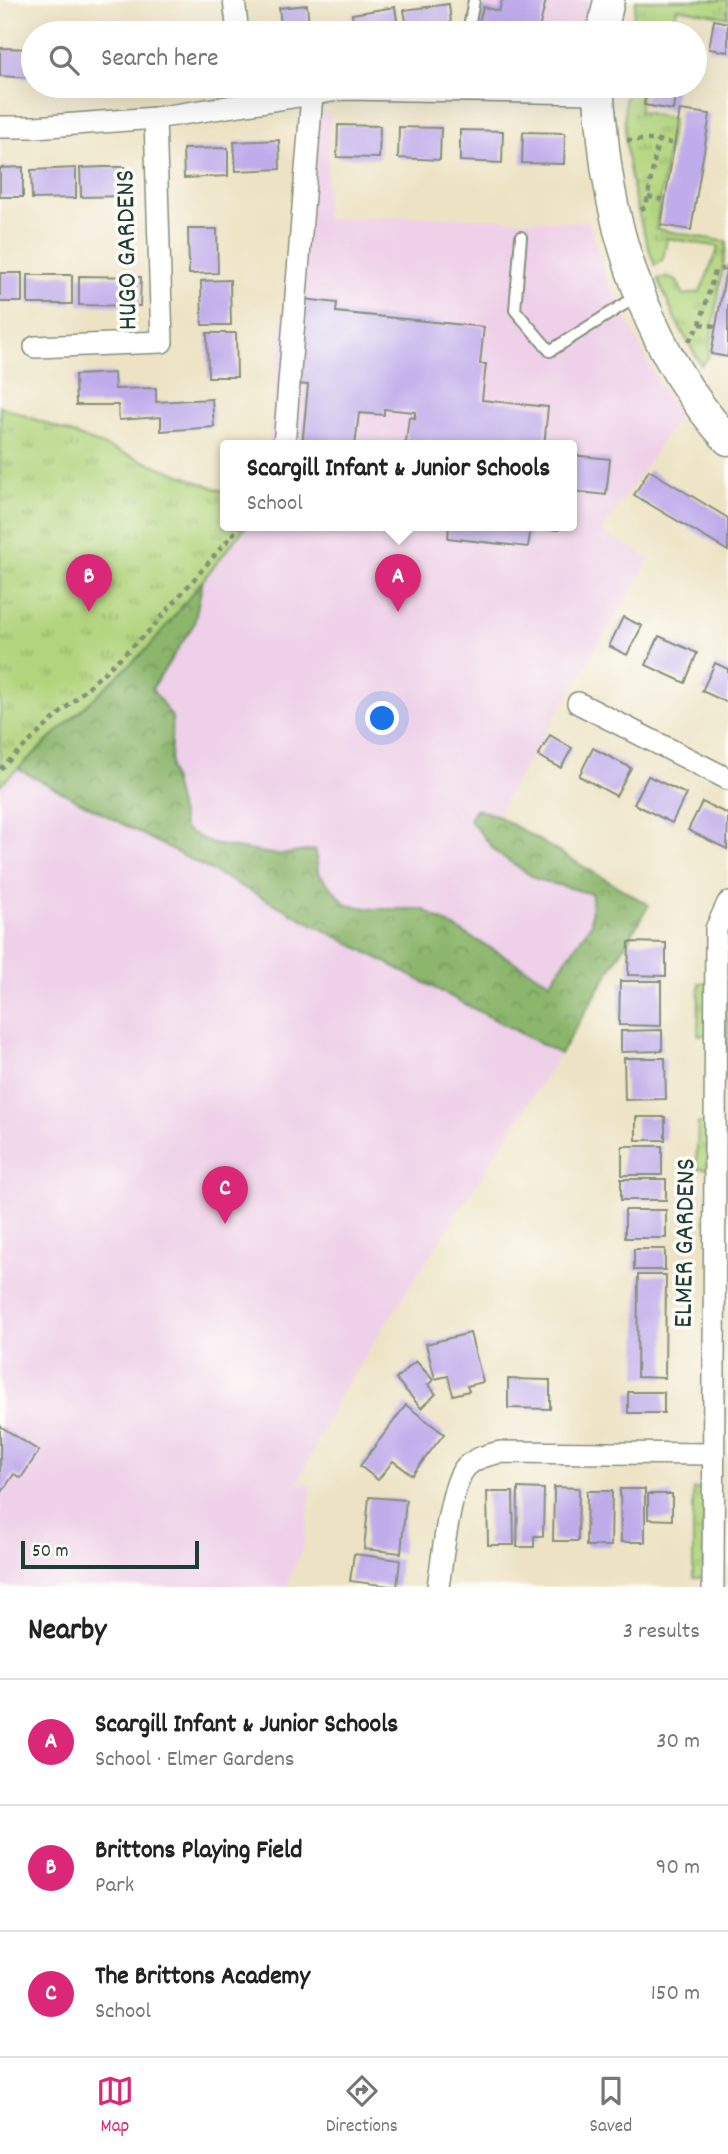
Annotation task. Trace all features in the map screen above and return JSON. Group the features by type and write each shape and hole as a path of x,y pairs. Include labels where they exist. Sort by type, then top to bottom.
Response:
{"street":[{"path":"234,0 237,21"},
{"path":"605,21 609,0"},
{"path":"0,127 155,118 234,98"},
{"path":"284,440 312,98"},
{"path":"600,98 606,167 618,227 645,310 674,366 728,440"},
{"name":"HUGO GARDENS","path":"35,347 162,342 155,118"},
{"path":"578,703 728,779"},
{"name":"ELMER GARDENS","path":"713,1587 713,1454 722,1100 716,929 728,903"},
{"path":"438,1587 456,1486 465,1468 481,1457 501,1452 713,1454"}],"lane":[{"path":"470,21 474,0"},
{"path":"522,237 515,310 550,351 640,294"}],"path":[{"path":"603,140 658,140 674,144"},
{"path":"618,227 646,206 658,140"},
{"path":"648,197 665,200"},
{"path":"674,366 699,324 715,271 726,268"},
{"path":"699,324 716,326"},
{"path":"0,769 150,629 236,531"}],"shaded area":[{"path":"484,0 590,0 595,14 594,21 480,21"},
{"path":"330,112 325,219 405,216 589,222 605,274 657,381 679,416 601,532 650,559 496,815 649,905 560,1054 341,1393 297,1483 312,1485 304,1545 286,1587 0,1587 0,785 151,645 242,531 577,531 577,440 270,440 301,118"}],"green space":[{"path":"636,0 728,0 728,17 677,8 674,21 633,21"},
{"path":"625,98 641,98 639,111 673,119 656,229 727,242 708,358 701,365 676,321 658,279 667,277 676,280 684,295 700,292 719,247 667,238 663,259 655,265 630,177"},
{"path":"0,406 220,490 220,531 242,531 151,645 0,785"},
{"path":"203,580 194,624 152,689 172,717 170,768 184,829 212,844 278,855 315,850 318,873 347,905 374,909 422,909 550,982 591,924 592,894 536,879 497,853 469,819 475,809 496,815 649,905 560,1054 18,769 151,645"},
{"path":"728,966 728,1085 726,1075"},
{"path":"699,983 708,983 707,1035 698,1035"},
{"path":"698,1123 708,1123 707,1169 696,1168"},
{"path":"693,1489 704,1489 704,1578 693,1578"}],"building":[{"path":"502,0 546,0 541,21 479,21 483,7 499,11"},
{"path":"449,4 451,21 406,21 404,10"},
{"path":"307,5 309,21 281,21 279,8"},
{"path":"395,7 397,21 353,21 352,14"},
{"path":"714,20 728,23 728,52 709,49"},
{"path":"0,48 21,49 21,77 0,76"},
{"path":"645,98 674,98 673,110 644,105"},
{"path":"680,110 710,114 691,230 661,225"},
{"path":"338,125 380,126 379,158 337,157"},
{"path":"399,127 441,128 440,160 398,158"},
{"path":"460,130 503,131 502,163 460,161"},
{"path":"523,132 565,133 564,164 522,163"},
{"path":"279,140 280,169 236,171 234,142"},
{"path":"228,148 228,176 184,178 183,149"},
{"path":"23,167 23,197 0,197 0,168"},
{"path":"125,167 125,196 81,197 80,168"},
{"path":"76,168 76,198 32,199 31,170"},
{"path":"188,229 217,229 218,273 189,274"},
{"path":"728,265 728,357 711,354"},
{"path":"0,273 22,273 22,302 0,302"},
{"path":"28,275 72,275 72,304 28,304"},
{"path":"79,276 141,277 140,306 79,305"},
{"path":"230,280 231,325 202,325 201,281"},
{"path":"304,299 337,303 336,312 484,327 480,364 486,364 482,400 548,407 545,440 406,440 409,417 415,418 415,412 384,409 384,415 359,413 356,440 303,440 308,385 296,384"},
{"path":"207,333 236,333 237,377 208,377"},
{"path":"114,373 115,389 156,388 156,402 212,399 214,427 161,431 161,417 119,420 118,405 76,405 75,375"},
{"path":"577,456 610,459 606,495 577,492"},
{"path":"649,470 728,518 728,551 634,495"},
{"path":"449,531 530,531 528,547 448,538"},
{"path":"623,617 642,626 627,655 609,646"},
{"path":"659,636 697,653 685,683 646,665"},
{"path":"715,663 728,669 728,703 702,691"},
{"path":"550,735 572,748 561,768 538,756"},
{"path":"593,748 631,768 616,796 579,776"},
{"path":"648,776 686,794 672,823 634,804"},
{"path":"702,802 728,814 727,849 688,830"},
{"path":"629,942 666,943 666,976 628,975"},
{"path":"620,981 661,981 661,1026 619,1025"},
{"path":"662,1030 662,1051 621,1052 621,1031"},
{"path":"624,1058 665,1058 666,1099 625,1100"},
{"path":"636,1117 665,1117 665,1140 636,1140"},
{"path":"622,1146 662,1146 662,1175 622,1175"},
{"path":"621,1179 666,1179 666,1200 621,1200"},
{"path":"625,1210 666,1210 666,1238 625,1238"},
{"path":"634,1249 665,1249 665,1270 634,1270"},
{"path":"638,1275 666,1275 665,1378 637,1377"},
{"path":"470,1333 483,1382 467,1386 469,1391 453,1395 448,1376 435,1379 426,1344"},
{"path":"416,1361 433,1380 428,1385 436,1394 421,1408 396,1379"},
{"path":"508,1379 550,1380 550,1409 508,1408"},
{"path":"628,1392 664,1392 664,1413 628,1413"},
{"path":"406,1405 444,1434 412,1475 393,1461 378,1480 360,1466"},
{"path":"0,1426 39,1451 21,1478 14,1474 0,1495"},
{"path":"554,1487 579,1488 578,1541 553,1541"},
{"path":"518,1488 544,1489 543,1536 534,1536 534,1547 517,1547"},
{"path":"620,1489 645,1489 645,1542 621,1542"},
{"path":"587,1491 612,1491 611,1546 586,1546"},
{"path":"487,1492 513,1492 514,1545 488,1545"},
{"path":"648,1494 672,1494 672,1520 648,1519"},
{"path":"369,1497 406,1500 401,1553 364,1549"},
{"path":"354,1554 400,1560 397,1587 350,1581"}],"place":[{"name":"Brittons Playing Field","path":"89,612"},
{"name":"Scargill Infant & Junior Schools","path":"398,612"},
{"name":"The Brittons Academy","path":"225,1224"}]}
